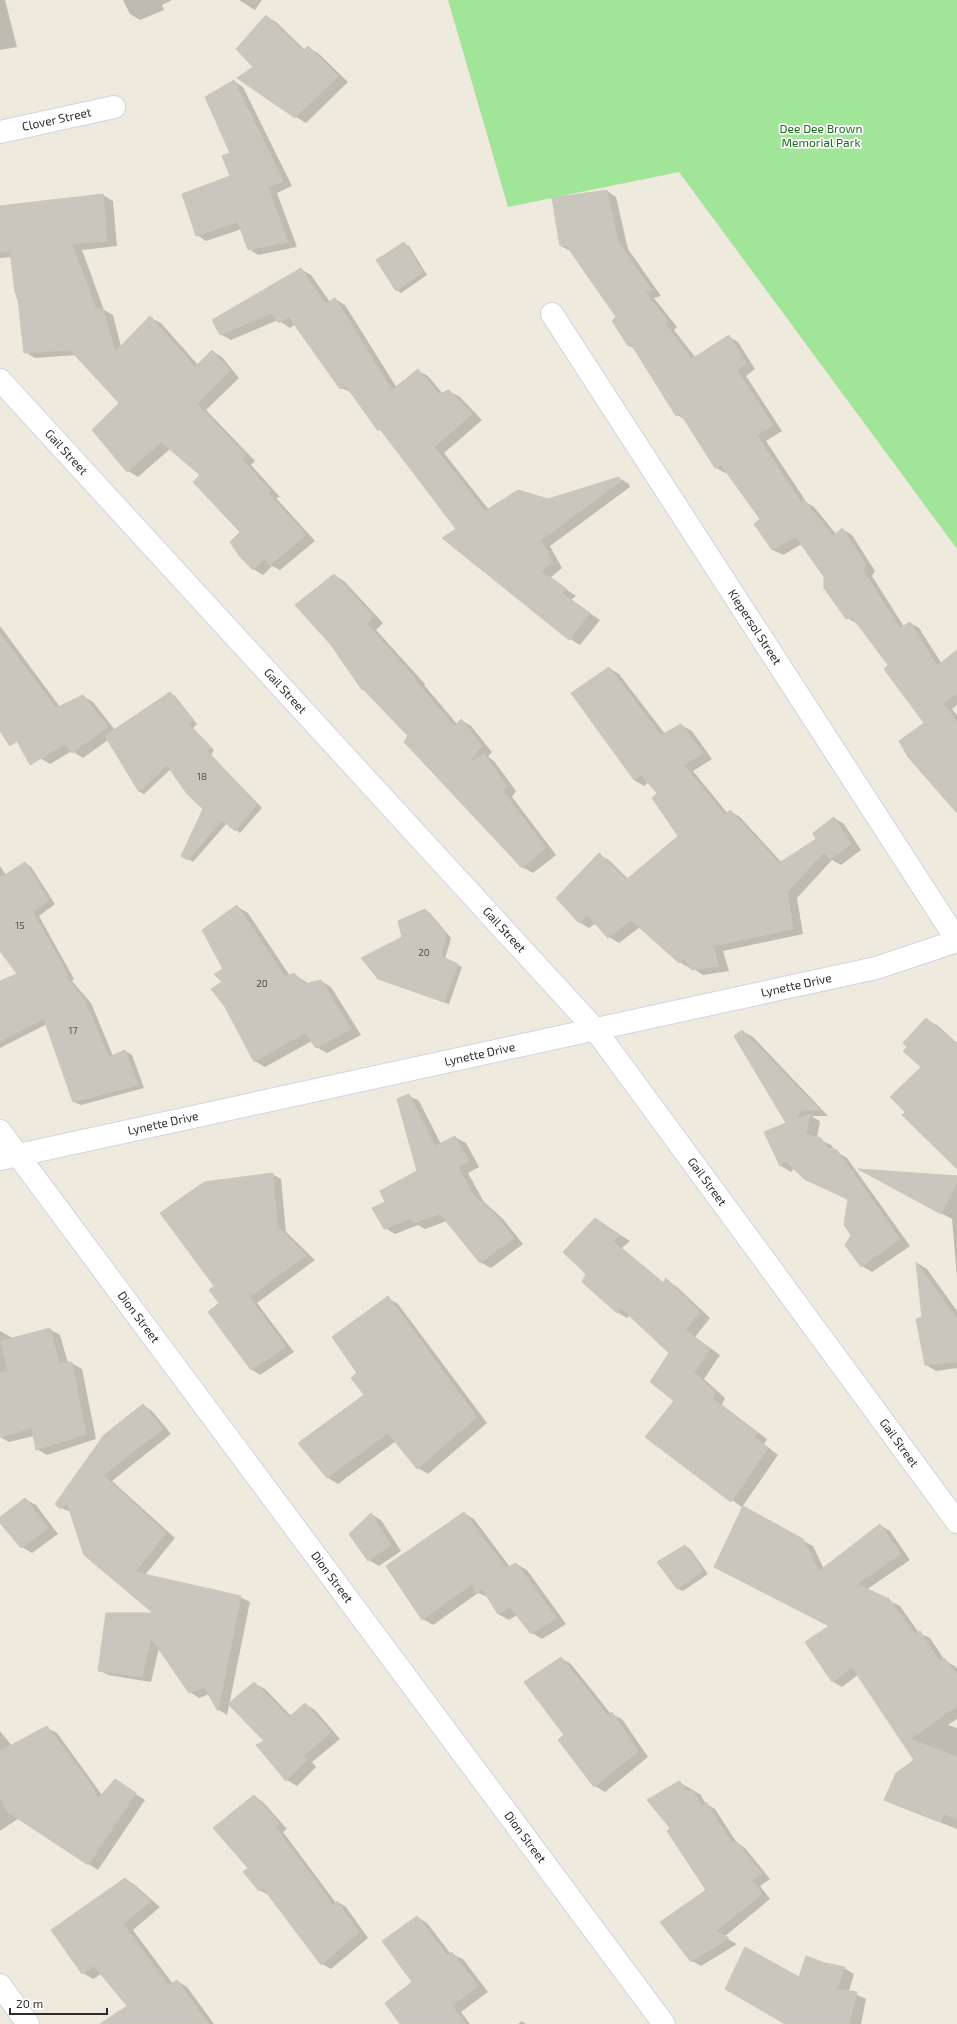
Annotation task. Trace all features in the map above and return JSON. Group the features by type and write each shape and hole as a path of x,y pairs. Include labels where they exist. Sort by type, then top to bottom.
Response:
{"street":[{"name":"Clover Street","path":"0,132 114,107"},
{"name":"Kiepersol Street","path":"552,314 957,941"},
{"name":"Gail Street","path":"0,380 594,1028 957,1522"},
{"name":"Lynette Drive","path":"9,1157 594,1028 876,968 957,941"},
{"name":"Dion Street","path":"0,1131 9,1157 664,2024"},
{"path":"0,1985 28,2024"}],"green space":[{"name":"Dee Dee Brown Memorial Park","path":"448,0 957,0 957,549 679,172 508,207"}],"building":[{"path":"266,15 303,51 308,46 338,76 295,118 237,78 253,67 236,49"},
{"path":"234,80 283,181 268,188 288,242 248,250 238,222 196,236 182,194 230,176 222,156 230,153 205,97"},
{"path":"607,190 618,242 652,290 645,292 668,321 665,324 692,359 729,335 746,363 737,370 773,425 757,435 801,502 804,500 833,536 842,528 866,564 863,570 900,628 910,622 937,666 957,650 957,693 943,703 957,722 957,813 908,757 899,741 924,723 884,669 888,665 852,617 846,619 824,588 824,577 796,537 772,550 754,524 760,519 721,465 715,468 680,413 676,416 631,344 628,346 612,321 616,317 566,245 560,246 552,198"},
{"path":"103,194 107,241 72,244 96,309 103,309 115,352 150,316 195,367 212,350 230,371 197,404 246,455 242,459 271,491 267,492 306,535 270,565 264,559 253,570 240,557 230,542 240,532 193,482 200,475 161,442 127,472 92,430 119,403 70,350 24,353 18,300 15,292 10,251 0,252 0,206"},
{"path":"404,242 423,272 396,291 376,260"},
{"path":"301,268 326,304 335,298 392,390 418,369 439,394 449,390 472,414 434,447 485,511 518,490 548,499 619,477 621,481 541,540 553,562 541,571 567,589 562,593 590,613 569,640 442,538 456,529 380,429 378,431 346,386 340,389 289,317 279,323 271,313 220,335 212,320"},
{"path":"334,574 373,616 367,624 415,678 414,679 454,726 461,719 482,746 468,763 484,754 506,785 503,791 546,848 522,868 404,742 408,736 363,689 362,690 331,645 295,605"},
{"path":"0,633 56,708 83,695 108,727 72,753 65,744 30,765 17,741 10,746 0,731"},
{"path":"609,667 661,735 681,724 703,753 684,765 725,815 730,810 779,863 816,839 813,833 834,817 851,844 830,859 824,852 787,892 793,929 713,946 719,966 692,970 684,959 679,963 631,920 608,938 587,915 579,923 556,898 599,853 626,880 678,836 652,798 657,793 641,775 634,780 571,693"},
{"path":"170,692 193,721 189,725 210,747 207,751 257,804 235,831 222,820 188,860 181,856 203,809 187,794 167,765 139,792 105,736"},
{"path":"25,862 49,900 33,912 68,975 66,977 84,999 109,1057 125,1050 138,1085 73,1102 44,1019 0,1041 0,981 17,974 0,951 0,878"},
{"path":"237,905 285,977 294,973 305,984 321,980 351,1029 316,1048 305,1033 254,1062 225,1007 211,989 222,982 214,974 223,969 202,930"},
{"path":"425,909 446,934 441,956 458,964 444,1002 378,979 361,958 402,937 398,921"},
{"path":"926,1018 957,1044 957,1169 902,1115 905,1112 890,1097 921,1067 903,1051 907,1047 903,1043"},
{"path":"742,1030 820,1110 802,1110 795,1119 810,1114 806,1134 821,1138 828,1148 837,1150 900,1239 861,1267 845,1245 851,1235 844,1225 848,1199 804,1179 786,1161 780,1166 764,1132 786,1123 734,1036"},
{"path":"409,1094 435,1146 455,1136 469,1161 458,1167 473,1195 493,1212 514,1238 480,1263 440,1214 414,1223 410,1219 384,1229 372,1208 385,1202 380,1191 417,1171 397,1099"},
{"path":"858,1169 957,1176 957,1182 941,1214"},
{"path":"273,1173 277,1226 306,1255 249,1297 286,1347 251,1370 208,1312 219,1303 209,1290 214,1286 160,1213 204,1182"},
{"path":"595,1218 620,1235 612,1241 663,1283 666,1278 700,1312 685,1330 710,1349 694,1372 715,1392 713,1399 757,1433 754,1437 768,1448 731,1502 645,1437 674,1401 650,1382 669,1353 621,1308 617,1313 582,1282 586,1274 563,1252"},
{"path":"916,1262 957,1319 957,1362 925,1365 916,1319 922,1317"},
{"path":"388,1296 477,1417 417,1469 388,1433 327,1478 298,1443 364,1395 351,1378 357,1373 332,1337"},
{"path":"50,1328 59,1363 72,1362 86,1434 36,1450 32,1428 0,1437 0,1373 8,1371 1,1341"},
{"path":"143,1404 163,1429 103,1475 166,1533 135,1572 241,1596 218,1711 204,1687 189,1693 151,1638 142,1677 98,1671 106,1613 153,1613 84,1555 67,1503 60,1509 55,1504 104,1435"},
{"path":"25,1498 48,1528 21,1548 0,1523 0,1517"},
{"path":"743,1506 803,1539 819,1571 880,1524 901,1554 857,1584 889,1599 915,1634 920,1631 940,1662 944,1658 957,1674 957,1706 910,1739 957,1757 957,1819 944,1814 941,1822 884,1800 896,1773 914,1760 852,1667 832,1682 805,1642 829,1626 714,1567"},
{"path":"464,1512 506,1568 516,1563 557,1618 531,1634 510,1607 498,1614 482,1589 476,1593 472,1584 422,1620 386,1566"},
{"path":"371,1513 391,1545 368,1561 349,1534"},
{"path":"685,1545 703,1571 677,1589 657,1562"},
{"path":"561,1657 608,1716 612,1712 638,1751 594,1787 558,1740 564,1735 524,1682"},
{"path":"254,1682 289,1717 305,1703 331,1732 303,1756 307,1760 286,1781 256,1745 264,1741 228,1704"},
{"path":"47,1726 90,1783 98,1799 115,1779 136,1793 88,1865 8,1812 0,1797 0,1751"},
{"path":"679,1781 688,1792 692,1789 702,1806 706,1802 732,1843 736,1841 762,1874 752,1880 762,1894 716,1931 729,1938 691,1962 660,1922 706,1890 667,1831 670,1828 647,1800"},
{"path":"254,1795 279,1823 275,1826 333,1905 337,1901 359,1932 321,1965 263,1888 259,1891 243,1872 248,1868 213,1828"},
{"path":"125,1878 151,1901 123,1924 169,1986 177,1980 209,2024 100,2024 127,2006 94,1966 82,1974 51,1930"},
{"path":"417,1916 448,1956 452,1952 478,1986 452,2006 466,2024 400,2024 385,2003 412,1982 382,1941"},
{"path":"745,1947 799,1977 806,1956 825,1963 845,1967 837,1989 857,1992 849,2024 785,2024 725,1989"}]}
